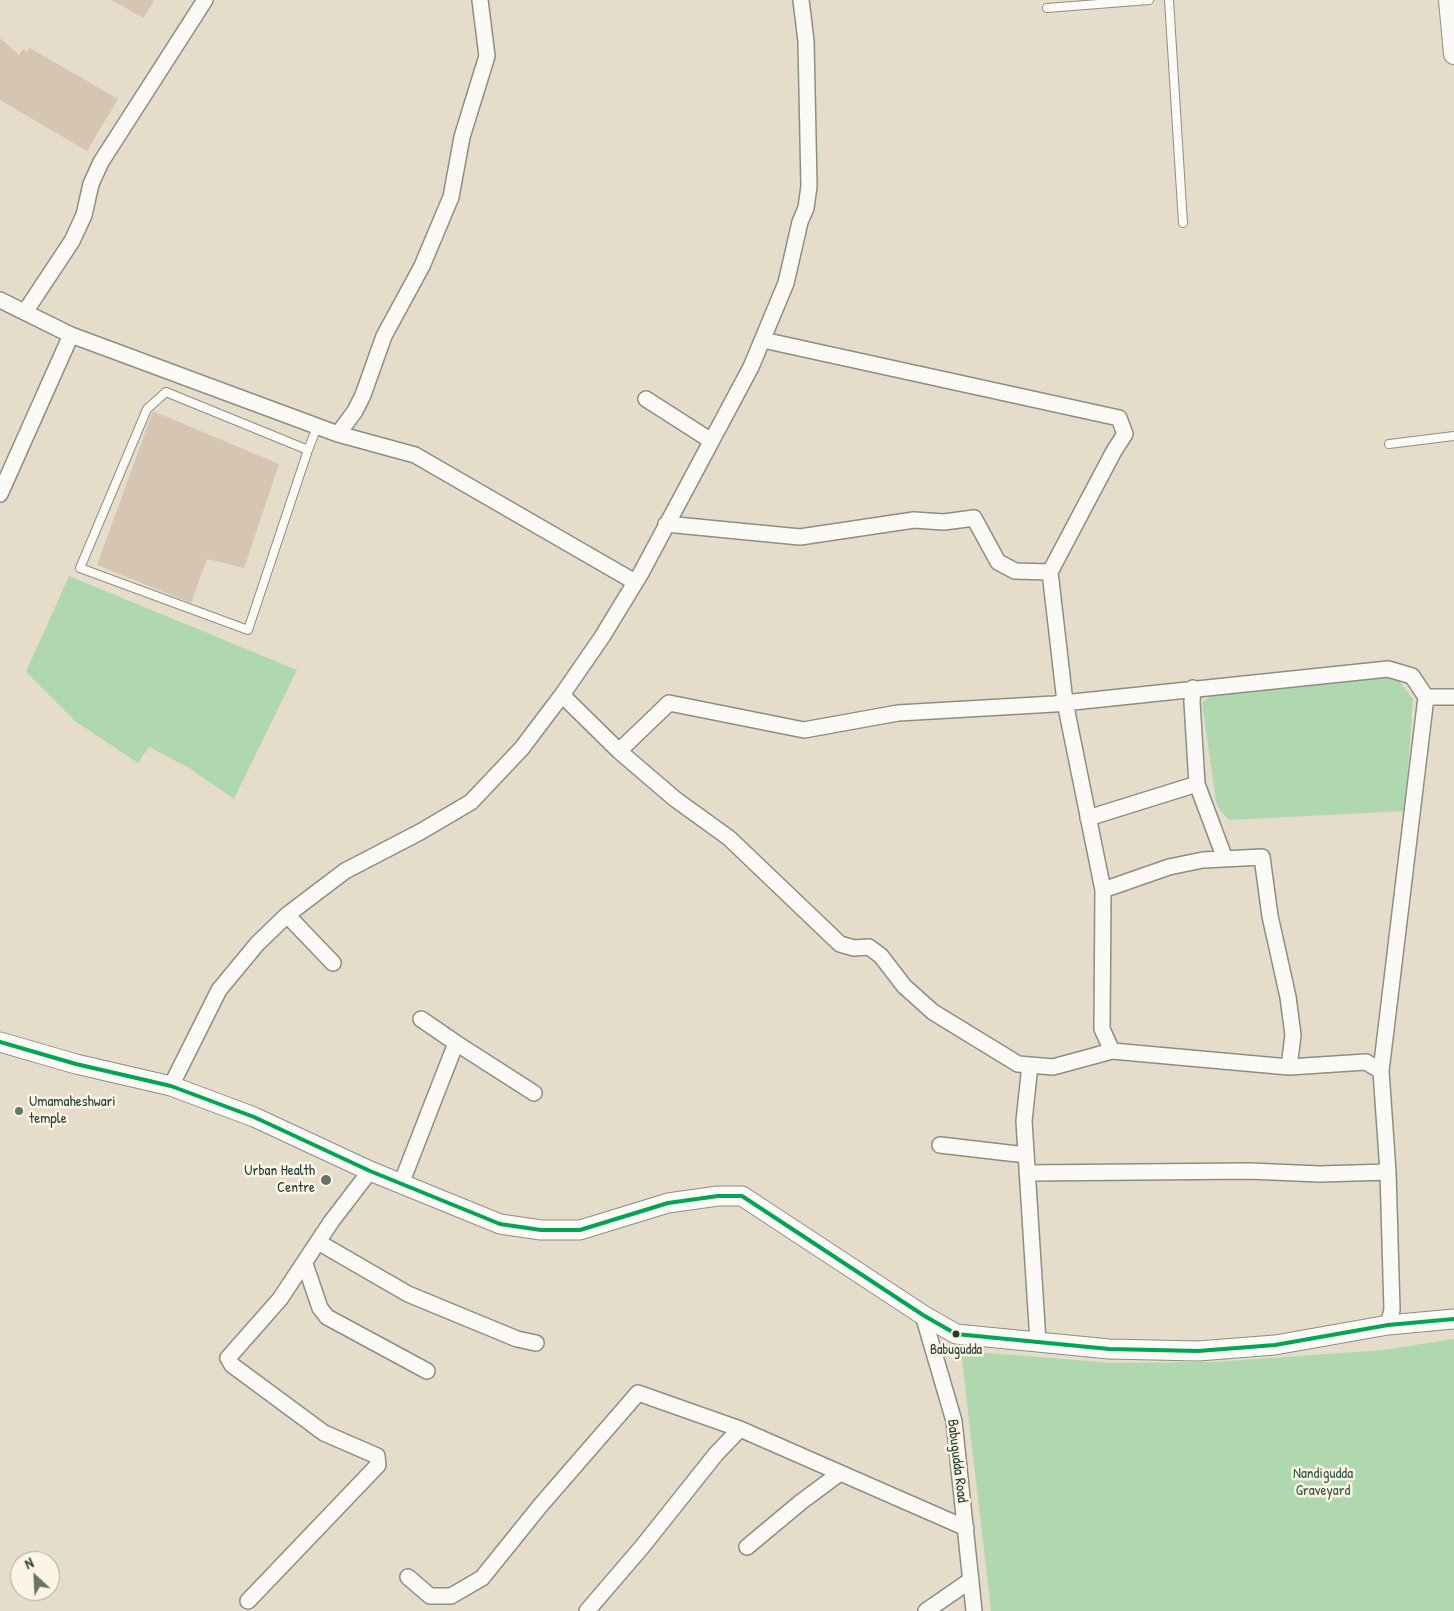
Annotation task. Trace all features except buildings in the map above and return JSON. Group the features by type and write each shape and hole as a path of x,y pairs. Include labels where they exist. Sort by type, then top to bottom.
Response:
{"main road":[{"path":"1452,13 1454,54"}],"street":[{"path":"25,312 72,241 84,215 91,184 101,162 205,0"},
{"path":"338,434 359,403 381,342 422,266 451,197 462,137 487,56 480,0"},
{"path":"171,1086 219,990 257,944 287,916 345,871 420,832 471,802 522,748 562,695 607,630 635,582 763,340 786,283 809,193 806,41 801,0"},
{"path":"0,300 71,335 338,434 415,455 635,582"},
{"path":"0,494 71,335"},
{"path":"763,340 1119,418 1125,434 1109,459 1050,572 1065,702 1103,890 1102,1029 1112,1050"},
{"path":"646,399 710,440"},
{"path":"666,524 800,537 914,520 944,522 974,518 998,562 1014,571 1050,572"},
{"path":"619,751 669,703 804,730 898,713 1065,702 1388,669 1412,676 1426,696 1381,1071 1388,1172 1392,1310 1388,1325"},
{"path":"1193,688 1192,702 1197,784 1225,859"},
{"path":"562,695 619,751 675,799 729,838 840,944 854,948 869,947 881,956 904,986 933,1012 1018,1064 1053,1067 1112,1050 1290,1067 1366,1062 1381,1071"},
{"path":"1426,696 1454,697"},
{"path":"1088,818 1197,784"},
{"path":"1103,890 1169,866 1204,860 1262,857 1270,916 1293,1035 1290,1067"},
{"path":"287,916 333,963"},
{"path":"421,1019 534,1093"},
{"path":"0,1042 76,1064 171,1086 254,1117 370,1171 500,1224 540,1230 580,1230 668,1203 718,1196 742,1196 923,1315 956,1334 1109,1349 1198,1351 1275,1345 1388,1325 1454,1319"},
{"path":"401,1184 456,1043"},
{"path":"1030,1065 1024,1121 1038,1342"},
{"path":"940,1145 1026,1155"},
{"path":"248,1601 378,1465 379,1460 377,1456 324,1433 228,1361 229,1355 280,1300 318,1242 370,1171"},
{"path":"1027,1172 1248,1171 1320,1174 1388,1172"},
{"path":"318,1242 408,1294 517,1339 536,1344"},
{"path":"305,1264 320,1308 327,1317 428,1371"},
{"name":"Babugudda Road","path":"923,1315 954,1421 974,1611"},
{"path":"408,1577 430,1596 451,1596 482,1578 540,1506 638,1393 740,1429 966,1528"},
{"path":"587,1611 666,1518 716,1454 740,1429"},
{"path":"747,1547 801,1502 840,1473"},
{"path":"926,1611 971,1580"}],"lane":[{"path":"1047,8 1149,0"},
{"path":"1169,0 1183,223"},
{"path":"308,450 166,392 147,409 80,568 248,630 317,426"},
{"path":"1389,444 1454,436"}],"green space":[{"path":"69,576 297,670 234,799 189,768 149,747 138,763 75,721 26,672"},
{"path":"1395,676 1413,699 1405,811 1229,820 1220,810 1216,802 1202,702 1218,692"},
{"name":"Nandigudda Graveyard","path":"1454,1339 1454,1611 991,1611 961,1351 1113,1363 1214,1362 1383,1350"}],"transit line":[{"path":"0,1042 76,1064 171,1086 254,1117 370,1171 500,1224 541,1230 580,1230 668,1203 718,1196 742,1196 923,1315 956,1334 1109,1349 1198,1351 1275,1345 1388,1325 1454,1319"}],"place":[{"name":"Umamaheshwari temple","path":"19,1111"},
{"name":"Urban Health Centre","path":"326,1180"},
{"name":"Babugudda","path":"956,1334"}]}
